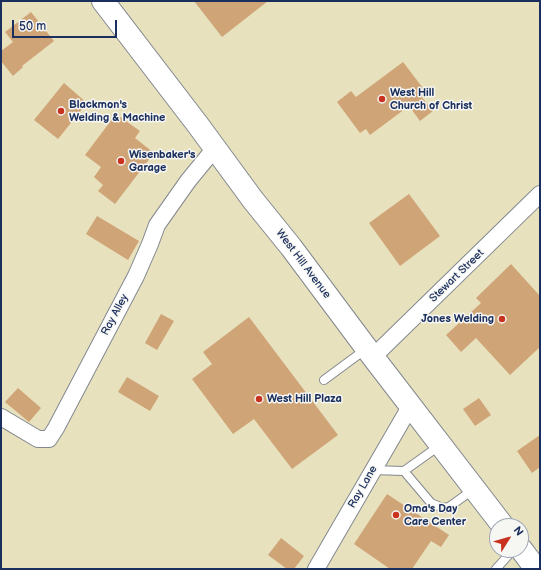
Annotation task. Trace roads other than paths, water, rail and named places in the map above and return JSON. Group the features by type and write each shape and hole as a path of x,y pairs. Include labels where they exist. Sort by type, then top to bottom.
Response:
{"highway":[{"name":"West Hill Avenue","path":"103,1 497,518"},
{"path":"528,558 536,569"}],"street":[{"name":"Ray Alley","path":"1,417 38,439 49,439 136,276 150,244 156,225 188,181 215,148"},
{"name":"Stewart Street","path":"370,353 540,194"},
{"name":"Ray Lane","path":"316,569 411,405"}],"lane":[{"path":"324,380 370,353"},
{"path":"372,470 404,471 441,445"},
{"path":"404,471 432,503 443,508 449,507 475,489"},
{"path":"496,569 506,558"}],"place":[{"name":"West Hill Church of Christ","path":"382,99"},
{"name":"Blackmon's Welding & Machine","path":"61,111"},
{"name":"Wisenbaker's Garage","path":"121,161"},
{"name":"Jones Welding","path":"502,319"},
{"name":"West Hill Plaza","path":"259,399"},
{"name":"Oma's Day Care Center","path":"396,515"}]}
